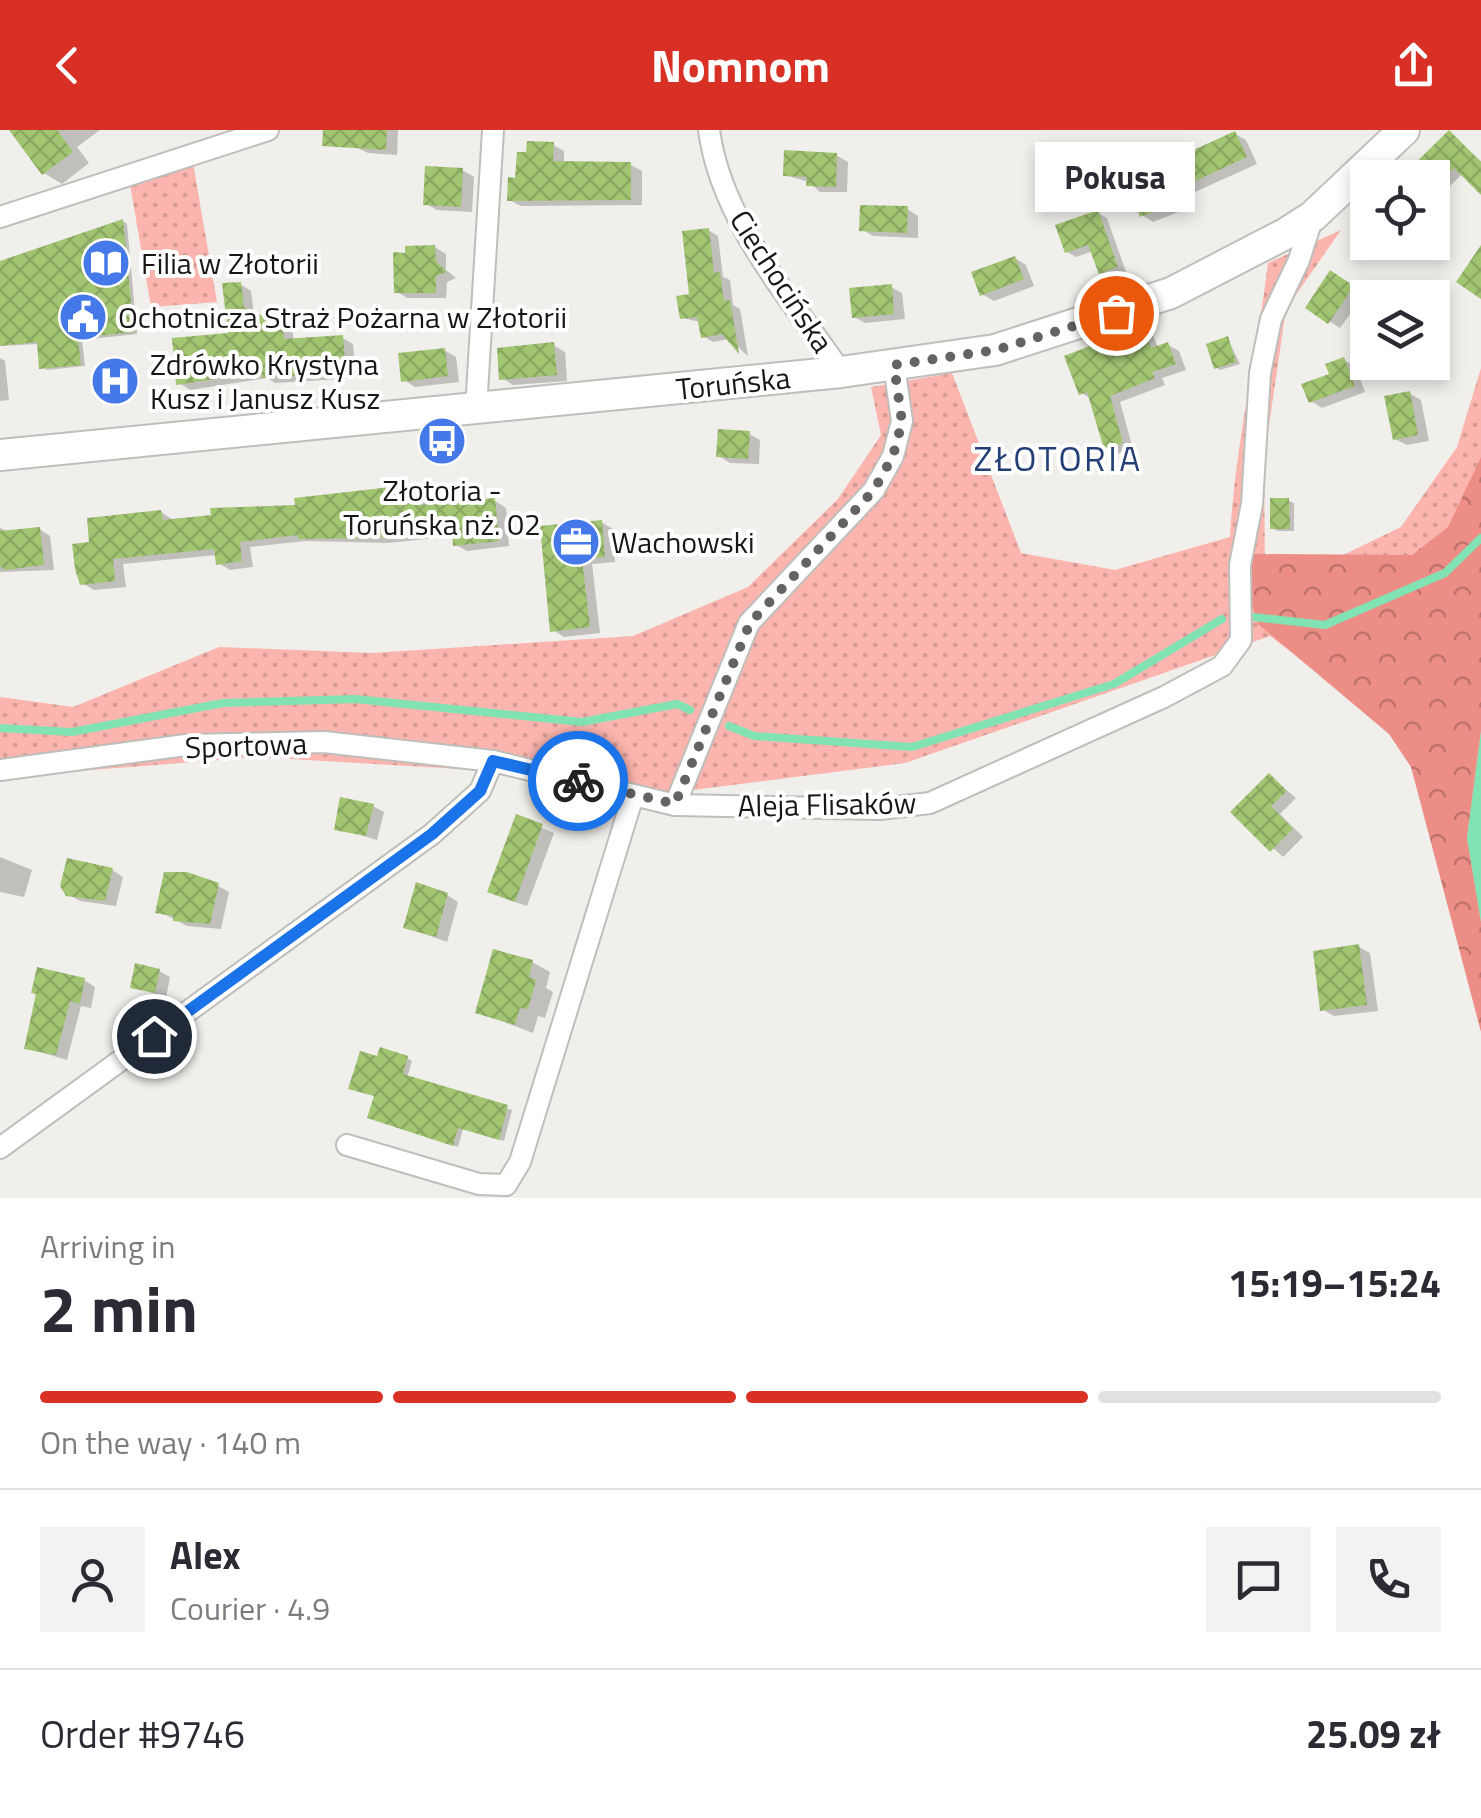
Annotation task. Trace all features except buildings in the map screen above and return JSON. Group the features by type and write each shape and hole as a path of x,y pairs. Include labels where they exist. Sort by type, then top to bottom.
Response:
{"main road":[{"name":"Toruńska","path":"0,455 842,372 996,350 1171,293 1313,216 1404,130"}],"street":[{"path":"0,217 268,130"},
{"path":"476,409 493,130"},
{"name":"Ciechocińska","path":"709,130 713,158 755,248 842,372"},
{"name":"Aleja Flisaków","path":"493,761 675,804 880,809 930,803 1164,697 1222,666 1241,640 1239,580 1252,504 1260,374 1271,319 1313,216"},
{"path":"675,804 750,623 874,490 893,456 902,422 894,365"},
{"name":"Sportowa","path":"0,770 186,746 324,742 493,761"},
{"path":"0,1148 432,834 480,791 493,761"},
{"path":"347,1144 479,1184 506,1185 520,1162 633,796"}],"shaded area":[{"path":"193,163 217,302 151,307 130,184"},
{"path":"1341,230 1286,309 1264,460 1265,575 1312,570 1401,527 1457,447 1481,368 1481,1007 1416,747 1270,636 905,763 669,793 529,763 476,770 257,757 66,772 0,762 0,697 73,707 219,647 372,653 633,636 748,587 838,499 881,435 871,387 952,373 1021,553 1115,570 1230,537 1236,468 1268,263"},
{"path":"1481,731 1481,922 1467,838"}],"green space":[{"path":"1481,457 1481,731 1467,838 1481,922 1481,1032 1411,767 1389,734 1258,624 1244,582 1250,554 1412,555 1448,527"}],"waterway":[{"path":"1253,617 1325,625 1445,573 1481,538"},
{"path":"729,726 754,736 912,747 1114,684 1222,619"},
{"path":"0,728 72,732 223,703 355,699 582,722 677,704 690,710"}],"way so far":[{"path":"578,781 675,804 750,623 874,490 893,456 902,422 894,365 996,350 1116,313"}],"place":[{"name":"Filia w Złotorii","path":"106,263"},
{"name":"Pokusa","path":"1116,313"},
{"name":"Ochotnicza Straż Pożarna w Złotorii","path":"83,317"},
{"name":"Zdrówko Krystyna Kusz i Janusz Kusz","path":"115,381"},
{"name":"Złotoria - Toruńska nż. 02","path":"442,441"},
{"name":"Wachowski","path":"576,542"}],"district":[{"name":"ZŁOTORIA","path":"1058,458"}],"route":[{"path":"154,1036 432,834 480,791 493,761 578,781"}]}
